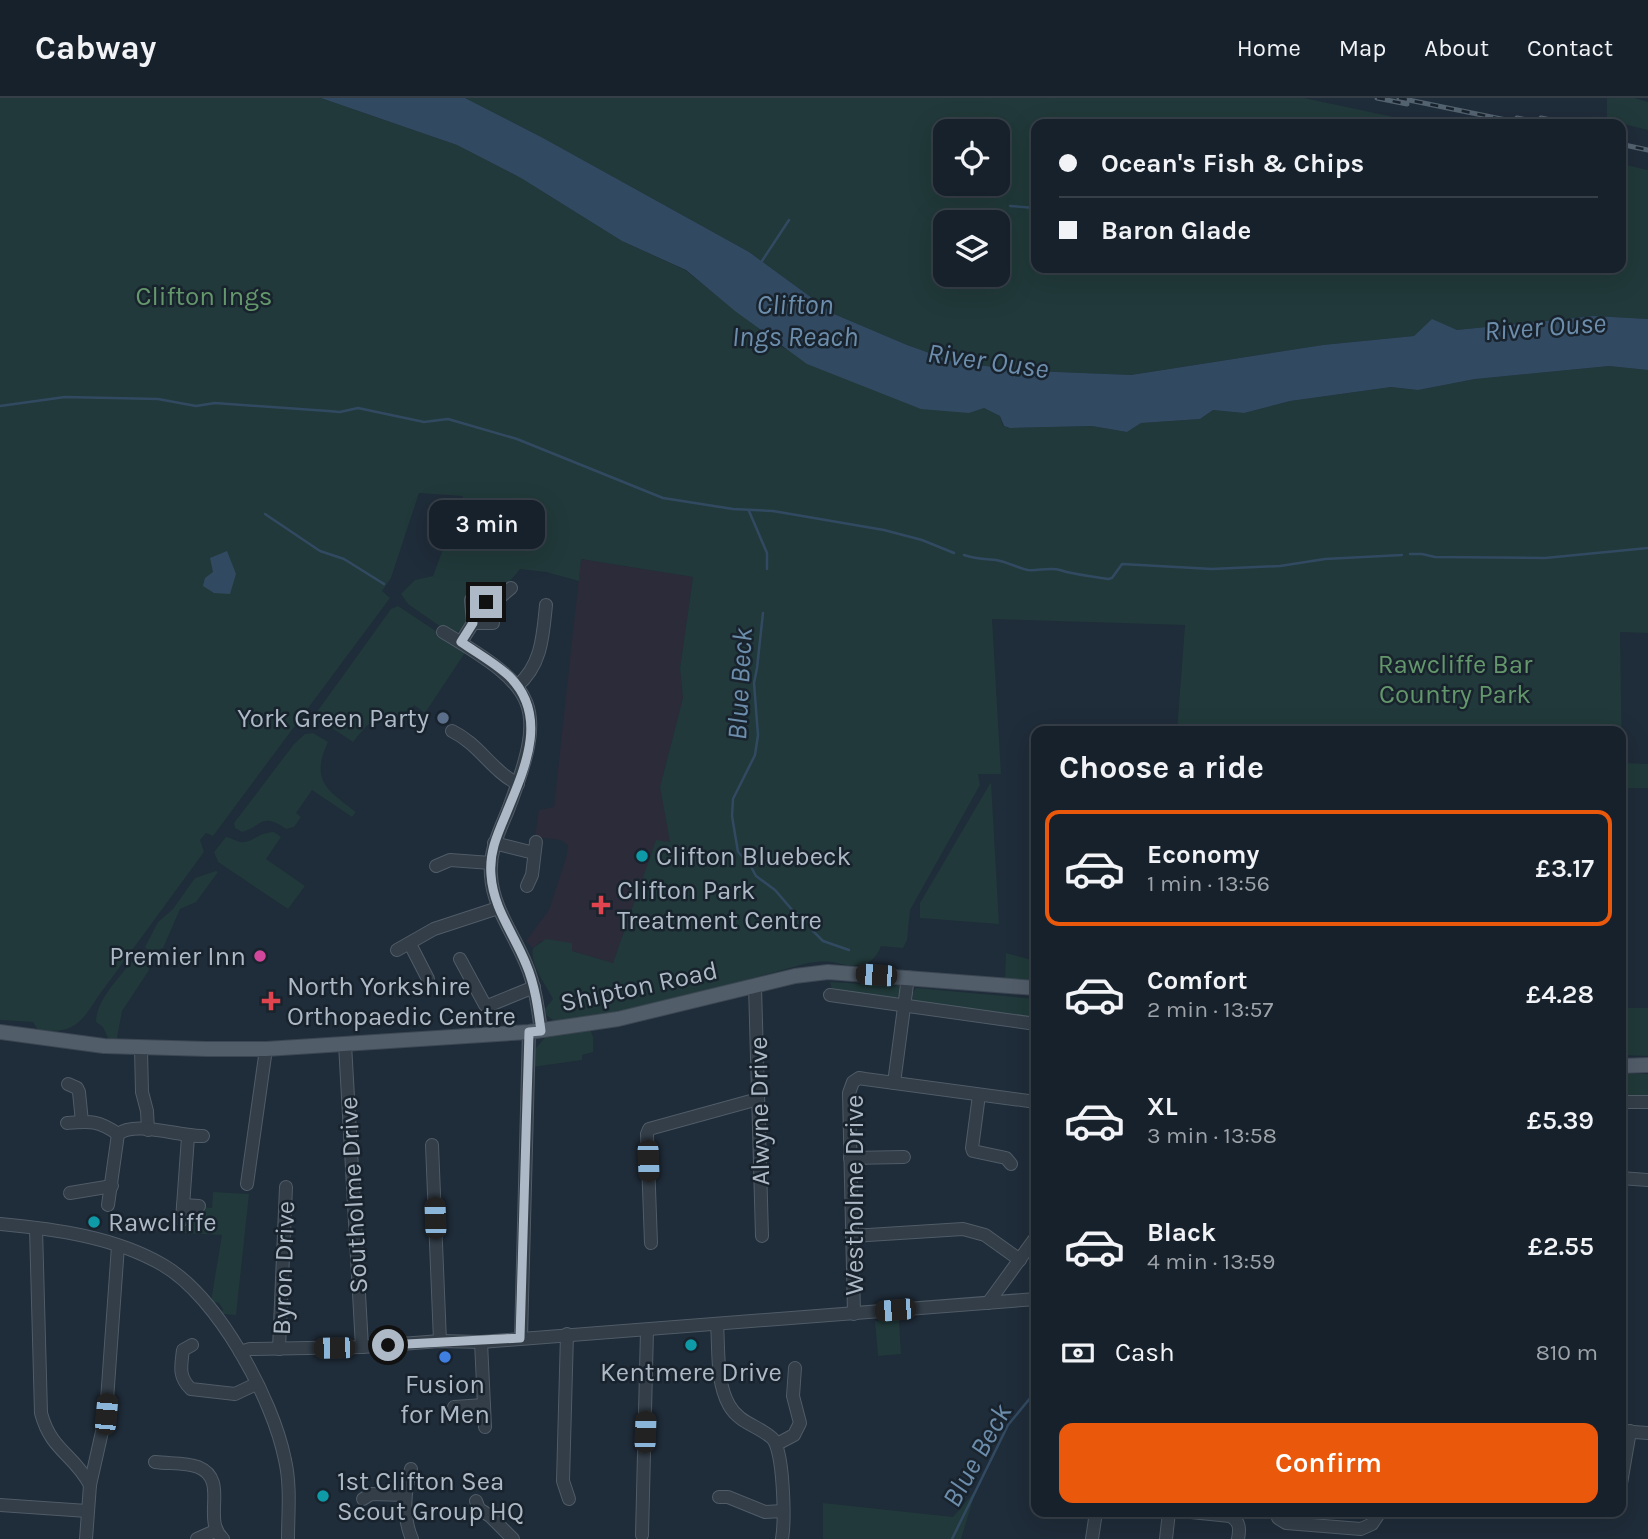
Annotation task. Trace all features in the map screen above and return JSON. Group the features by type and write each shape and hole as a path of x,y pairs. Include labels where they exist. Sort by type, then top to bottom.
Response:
{"main road":[{"name":"Shipton Road","path":"0,1032 53,1041 141,1049 266,1049 535,1031 658,1011 795,976 828,972 1031,988"},
{"path":"1626,1066 1648,1065"}],"street":[{"path":"461,642 471,626 471,600 474,596 492,594 499,598 511,589"},
{"path":"517,686 529,675 536,663 546,605"},
{"path":"471,626 493,623"},
{"path":"443,632 508,675 527,704 531,723 528,754 494,843 491,863 492,887 498,908 534,987 535,1031 520,1338"},
{"path":"471,725 458,734 479,749 497,771 518,784"},
{"path":"494,843 535,847 532,875 527,886"},
{"path":"436,866 450,860 491,863"},
{"path":"397,950 435,929 498,908"},
{"path":"410,944 428,979"},
{"path":"460,959 485,1004 489,1005 534,987"},
{"path":"908,977 894,1083 1031,1101"},
{"name":"Alwyne Drive","path":"755,986 762,1236"},
{"path":"830,995 1031,1023"},
{"name":"Southolme Drive","path":"345,1044 362,1347"},
{"path":"141,1049 142,1092 148,1130"},
{"path":"247,1184 266,1049"},
{"name":"Westholme Drive","path":"854,1314 849,1093 853,1082 859,1078 894,1083"},
{"path":"68,1084 79,1092 82,1122"},
{"path":"979,1095 973,1151 1010,1158"},
{"path":"651,1243 649,1129 758,1099"},
{"path":"1626,1102 1648,1102"},
{"path":"67,1123 103,1123 118,1134"},
{"path":"118,1134 128,1129 188,1137 203,1136"},
{"path":"108,1205 118,1134"},
{"path":"182,1220 188,1137"},
{"path":"432,1145 440,1341"},
{"path":"850,1158 904,1157"},
{"path":"1626,1178 1648,1180"},
{"path":"76,1189 112,1186"},
{"name":"Byron Drive","path":"279,1349 286,1187"},
{"path":"183,1205 199,1206"},
{"path":"0,1224 86,1236 118,1246 161,1264 179,1276 199,1296 240,1352 274,1423 286,1462 289,1495 288,1539"},
{"path":"36,1228 41,1413 48,1433 57,1447 78,1464 90,1485"},
{"path":"852,1236 963,1229 985,1235 1020,1260"},
{"path":"988,1303 1031,1244"},
{"path":"86,1539 90,1485 106,1414 118,1246"},
{"path":"1012,1271 1015,1301"},
{"path":"240,1352 250,1349 362,1347 440,1341 481,1342 1031,1299"},
{"path":"717,1324 722,1384 729,1405 743,1421 769,1436 777,1444 781,1460 782,1539"},
{"path":"642,1535 647,1330"},
{"path":"567,1334 563,1481 569,1499"},
{"path":"481,1342 485,1427"},
{"path":"192,1345 183,1350 180,1371 191,1389 235,1394 256,1384"},
{"path":"777,1444 789,1439 799,1429 793,1396 798,1373"},
{"path":"454,1407 484,1405"},
{"path":"1626,1431 1648,1433"},
{"path":"78,1464 96,1459"},
{"path":"158,1465 192,1465 211,1476 215,1492 212,1516 219,1535 197,1539"},
{"path":"411,1469 405,1495 405,1513 412,1539"},
{"path":"363,1499 371,1494 405,1495"},
{"path":"726,1495 757,1510 783,1511"},
{"path":"476,1501 478,1509 490,1516 513,1539"},
{"path":"0,1505 87,1511"},
{"path":"1092,1539 1095,1517"},
{"path":"1166,1539 1168,1517"},
{"path":"1229,1517 1235,1518 1239,1528 1238,1539"},
{"path":"1278,1518 1286,1523 1361,1529 1372,1524 1377,1517"}],"shaded area":[{"path":"581,559 693,577 680,668 683,698 660,787 670,842 656,841 613,963 572,951 572,944 541,941 533,948 526,941 549,910 567,855 568,845 561,840 535,837 539,810 554,807"}],"green space":[{"path":"0,98 321,98 457,145 521,178 622,241 685,270 783,348 969,413 984,408 1000,416 1003,426 1010,428 1092,426 1127,432 1141,423 1200,419 1213,410 1244,413 1290,401 1391,387 1418,390 1475,379 1609,366 1648,370 1648,633 1620,632 1621,726 1177,726 1185,625 992,619 1001,774 978,774 980,785 910,910 907,940 903,948 881,946 873,959 861,965 808,963 644,1008 578,1020 553,1020 547,1016 544,1010 553,999 533,961 533,948 546,939 572,943 572,951 613,963 656,840 670,842 660,787 683,698 680,668 693,577 581,559 579,581 546,572 520,569 500,588 473,591 466,623 458,632 451,634 408,604 401,594 415,580 433,576 463,496 419,493 391,578 382,591 390,598 213,836 206,833 200,840 204,852 85,1015 74,1026 50,1031 38,1030 33,1022 0,1020"},
{"path":"465,98 1304,98 1403,119 1031,119 1031,273 1626,273 1626,165 1648,170 1648,319 1594,316 1457,330 1432,320 1414,336 1323,345 1131,375 1032,371 957,363 834,314 749,252"},
{"path":"1607,98 1635,98 1648,102 1648,130 1626,125 1626,119 1607,119"},
{"path":"398,606 466,651 425,713 414,705 400,725 378,720 363,729 353,742 314,716 391,609"},
{"path":"313,733 328,742 321,766 324,783 356,812 352,817 312,790 296,813 301,817 294,827 286,829 267,821 242,832 235,828 234,823 294,744 305,734"},
{"path":"1626,763 1648,764 1648,788 1626,788"},
{"path":"991,782 999,924 920,918 920,903"},
{"path":"274,832 281,837 266,859 305,886 288,909 218,862 214,852 226,837 244,842"},
{"path":"218,872 196,902 180,909 163,948 150,952 145,947 158,922 173,909 195,878"},
{"path":"1006,953 1031,960 1031,982 1005,980"},
{"path":"138,954 147,957 149,970 122,1011 117,1038 108,1038 103,1027 96,1022 97,1013 112,986"},
{"path":"830,982 899,986 900,996 894,998 832,990"},
{"path":"916,988 1031,999 1031,1019 914,1002 912,994"},
{"path":"1626,1008 1648,1008 1648,1056 1626,1055"},
{"path":"590,1029 593,1052 582,1055 582,1060 532,1067 531,1054 548,1034"},
{"path":"1626,1074 1648,1074 1648,1099 1626,1099"},
{"path":"213,1192 249,1194 236,1315 221,1314 223,1309 219,1303 211,1301 222,1235 182,1233 189,1213 202,1212 202,1207 212,1208"},
{"path":"899,1319 901,1354 878,1356 875,1321"},
{"path":"976,1490 961,1539 823,1539 823,1503 953,1517"}],"water":[{"path":"321,98 465,98 749,252 834,314 957,363 1032,371 1131,375 1323,345 1414,336 1432,319 1457,330 1594,316 1648,319 1648,370 1609,366 1475,379 1418,390 1391,387 1290,401 1244,413 1213,410 1200,419 1141,423 1127,432 1092,426 1010,428 1004,426 1000,416 984,408 969,413 921,409 807,364 735,311 686,270 622,241 521,178 457,145"},
{"path":"227,551 236,574 230,594 214,593 203,586 205,578 213,572 210,558"}],"waterway":[{"path":"1010,206 1031,208"},
{"path":"760,264 789,220"},
{"path":"0,406 65,397 158,399 196,406 215,403 340,412 358,408 424,422 448,419 517,439 663,498 733,509 773,511 884,530 922,540 954,553"},
{"name":"Blue Beck","path":"749,511 767,553 767,569"},
{"path":"265,514 320,551 344,559 384,584"},
{"path":"1410,554 1435,557 1545,558 1648,548"},
{"path":"964,555 1000,561 1028,570 1056,569 1108,579 1112,578 1122,564 1212,569 1402,555"},
{"name":"Blue Beck","path":"763,613 754,683 758,735 755,755 733,799 732,816 738,852 756,876 775,890 794,912 807,919 813,931 823,941 849,950"},
{"name":"Blue Beck","path":"952,1539 1008,1425 1031,1397"}],"railway":[{"path":"1377,98 1407,104"},
{"path":"1399,98 1502,119"},
{"path":"1517,118 1522,119"},
{"path":"1541,118 1546,119"},
{"path":"1626,145 1648,150"}],"place":[{"name":"York Green Party","path":"443,718"},
{"name":"Clifton Bluebeck","path":"642,856"},
{"name":"Clifton Park Treatment Centre","path":"601,905"},
{"name":"Premier Inn","path":"260,956"},
{"name":"North Yorkshire Orthopaedic Centre","path":"271,1001"},
{"name":"Rawcliffe","path":"94,1222"},
{"name":"Kentmere Drive","path":"691,1345"},
{"name":"Fusion for Men","path":"445,1357"},
{"name":"1st Clifton Sea Scout Group HQ","path":"323,1496"}],"route":[{"path":"388,1345 520,1338 529,1032 541,1031 530,974 498,908 492,887 491,853 528,754 531,723 523,694 508,675 461,642 473,623 471,600 478,595 485,596 486,602"}],"park label":[{"name":"Clifton Ings","path":"204,296"},
{"name":"Rawcliffe Bar Country Park","path":"1455,679"}],"water label":[{"name":"Clifton Ings Reach","path":"795,320"},
{"name":"River Ouse","path":"1545,326"},
{"name":"River Ouse","path":"988,360"}]}
